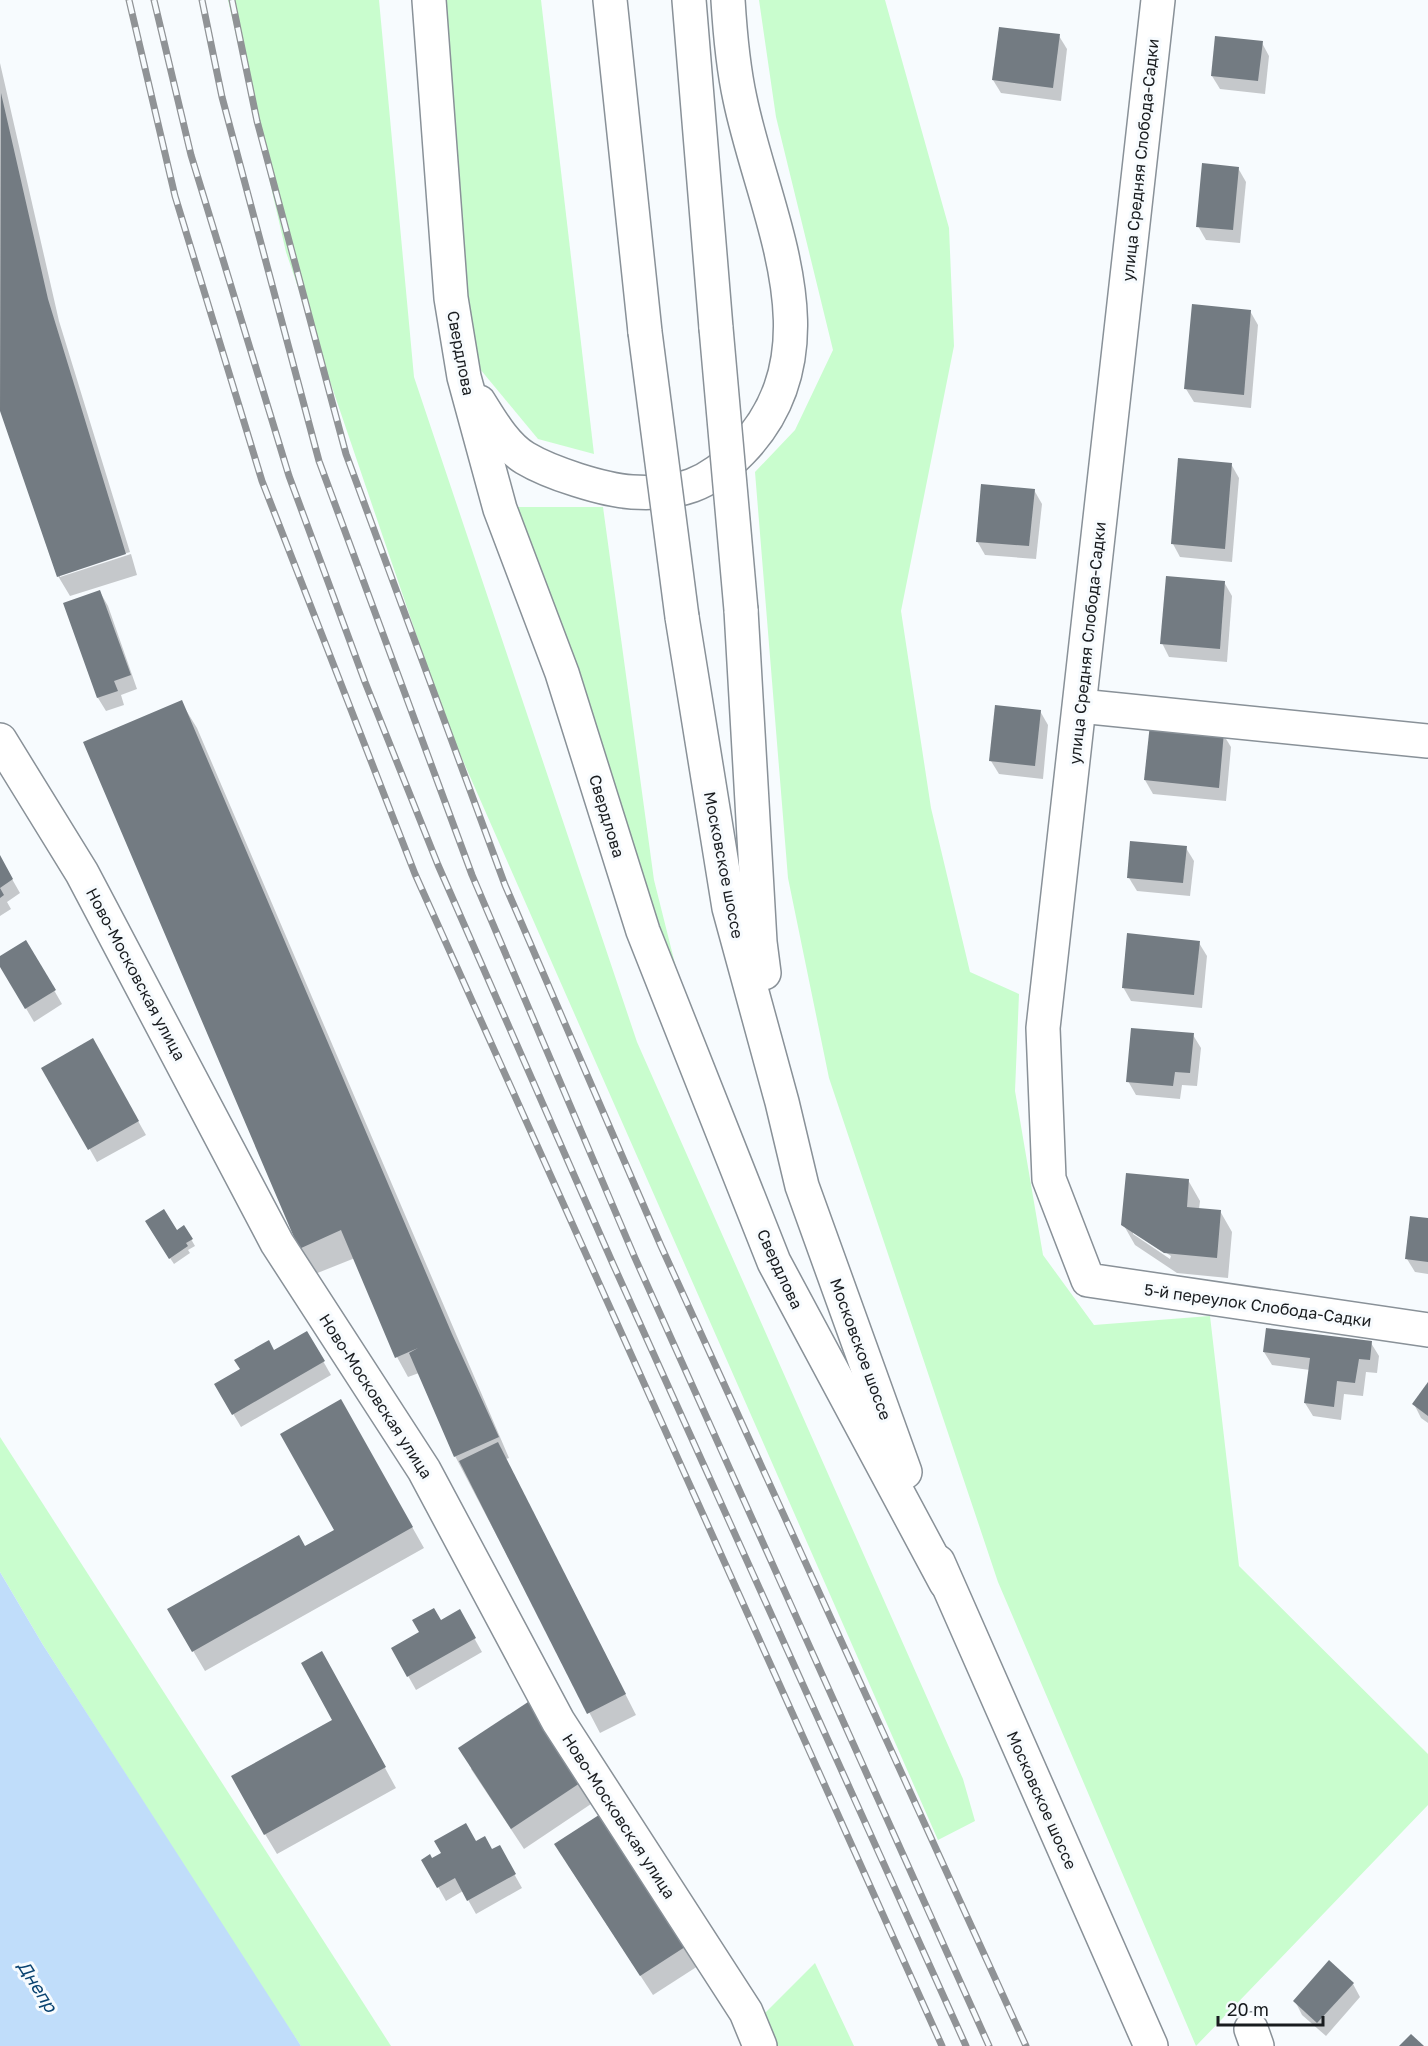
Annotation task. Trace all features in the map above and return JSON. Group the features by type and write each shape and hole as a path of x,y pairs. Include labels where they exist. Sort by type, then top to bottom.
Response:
{"main road":[{"name":"Свердлова","path":"429,0 451,298 464,378 500,509 562,673 643,931 774,1262 945,1582"},
{"name":"Московское шоссе","path":"610,0 645,332 682,617 729,908 782,1102 802,1186 945,1582 1151,2046"},
{"path":"689,0 741,610 760,942 782,1102"},
{"path":"464,378 497,430 524,457 608,491 656,494 688,488 721,471 756,435 779,399 782,389 790,358 791,310 781,247 740,98 728,0"},
{"name":"улица Средняя Слобода-Садки","path":"1089,1280 1049,1179 1043,1028 1158,0"},
{"path":"1080,706 1428,741"},
{"name":"Ново-Московская улица","path":"0,740 82,873 277,1243 424,1470 558,1721 746,2012 760,2046"},
{"name":"5-й переулок Слобода-Садки","path":"1089,1280 1428,1330"}],"green space":[{"path":"228,0 379,0 414,377 637,1042 963,1779 975,1821 938,1840 446,722 286,252"},
{"path":"437,0 541,0 594,454 538,439 480,369 458,247"},
{"path":"759,0 885,0 949,228 954,346 901,611 931,808 970,972 1019,994 1015,1091 1043,1255 1094,1325 1210,1316 1239,1566 1428,1754 1428,1805 1196,2046 998,1582 829,1078 788,878 755,472 795,430 833,350 776,117"},
{"path":"512,507 603,507 654,880 727,1171"},
{"path":"0,1437 391,2046 301,2046 268,1997 43,1645 0,1572"},
{"path":"815,1963 854,2046 773,2046 760,2018"}],"water":[{"name":"Днепр","path":"0,1572 43,1645 301,2046 0,2046"}],"building":[{"path":"999,27 1060,34 1053,88 992,80"},
{"path":"1215,36 1263,41 1258,81 1211,76"},
{"path":"1,93 48,299 126,554 57,577 0,411"},
{"path":"1202,163 1239,167 1233,230 1196,227"},
{"path":"1192,304 1251,310 1244,395 1184,389"},
{"path":"1178,458 1232,463 1225,549 1171,544"},
{"path":"981,484 1035,489 1029,546 976,542"},
{"path":"1166,576 1225,581 1220,649 1160,644"},
{"path":"100,590 131,675 114,681 118,691 97,698 63,603"},
{"path":"182,700 452,1334 499,1437 454,1457 409,1353 418,1348 395,1358 341,1230 299,1249 83,742"},
{"path":"995,705 1041,710 1035,766 989,761"},
{"path":"1150,724 1224,732 1219,788 1144,780"},
{"path":"1130,841 1187,846 1183,883 1127,878"},
{"path":"0,855 13,879 0,888"},
{"path":"1127,933 1200,941 1194,995 1122,988"},
{"path":"26,940 56,990 25,1009 0,967 0,956"},
{"path":"1131,1028 1194,1033 1190,1073 1175,1072 1173,1086 1126,1082"},
{"path":"93,1038 139,1121 88,1150 41,1068"},
{"path":"1126,1173 1189,1179 1187,1207 1221,1210 1217,1258 1164,1253 1121,1225"},
{"path":"164,1209 177,1230 184,1225 193,1239 186,1243 188,1246 169,1259 145,1221"},
{"path":"1410,1216 1428,1218 1428,1262 1405,1259"},
{"path":"1266,1328 1372,1341 1370,1360 1359,1359 1355,1383 1337,1381 1334,1407 1304,1403 1310,1358 1263,1352"},
{"path":"307,1331 325,1361 232,1415 214,1384 240,1369 234,1360 269,1340 274,1350"},
{"path":"1428,1382 1428,1416 1412,1404"},
{"path":"341,1399 413,1527 192,1652 167,1609 299,1535 305,1546 334,1530 280,1434"},
{"path":"498,1442 626,1694 587,1714 459,1461"},
{"path":"434,1608 441,1620 460,1609 476,1638 407,1677 391,1648 419,1632 412,1620"},
{"path":"322,1651 386,1767 264,1835 231,1776 332,1720 301,1663"},
{"path":"528,1702 580,1783 511,1829 458,1748"},
{"path":"602,1813 688,1945 640,1976 554,1844"},
{"path":"466,1823 476,1841 485,1836 492,1849 500,1845 516,1874 467,1901 455,1878 437,1888 421,1860 430,1854 432,1858 441,1853 434,1841"},
{"path":"1329,1960 1354,1983 1317,2023 1293,2001"},
{"path":"1411,2034 1424,2046 1399,2046"}],"railway":[{"path":"129,0 175,196 262,481 415,874 942,2046"},
{"path":"154,0 191,155 289,476 365,682 438,865 613,1264 966,2046"},
{"path":"202,0 222,97 319,461 472,875 635,1258 989,2046"},
{"path":"232,0 257,121 346,454 505,885 661,1246 1026,2046"}]}
